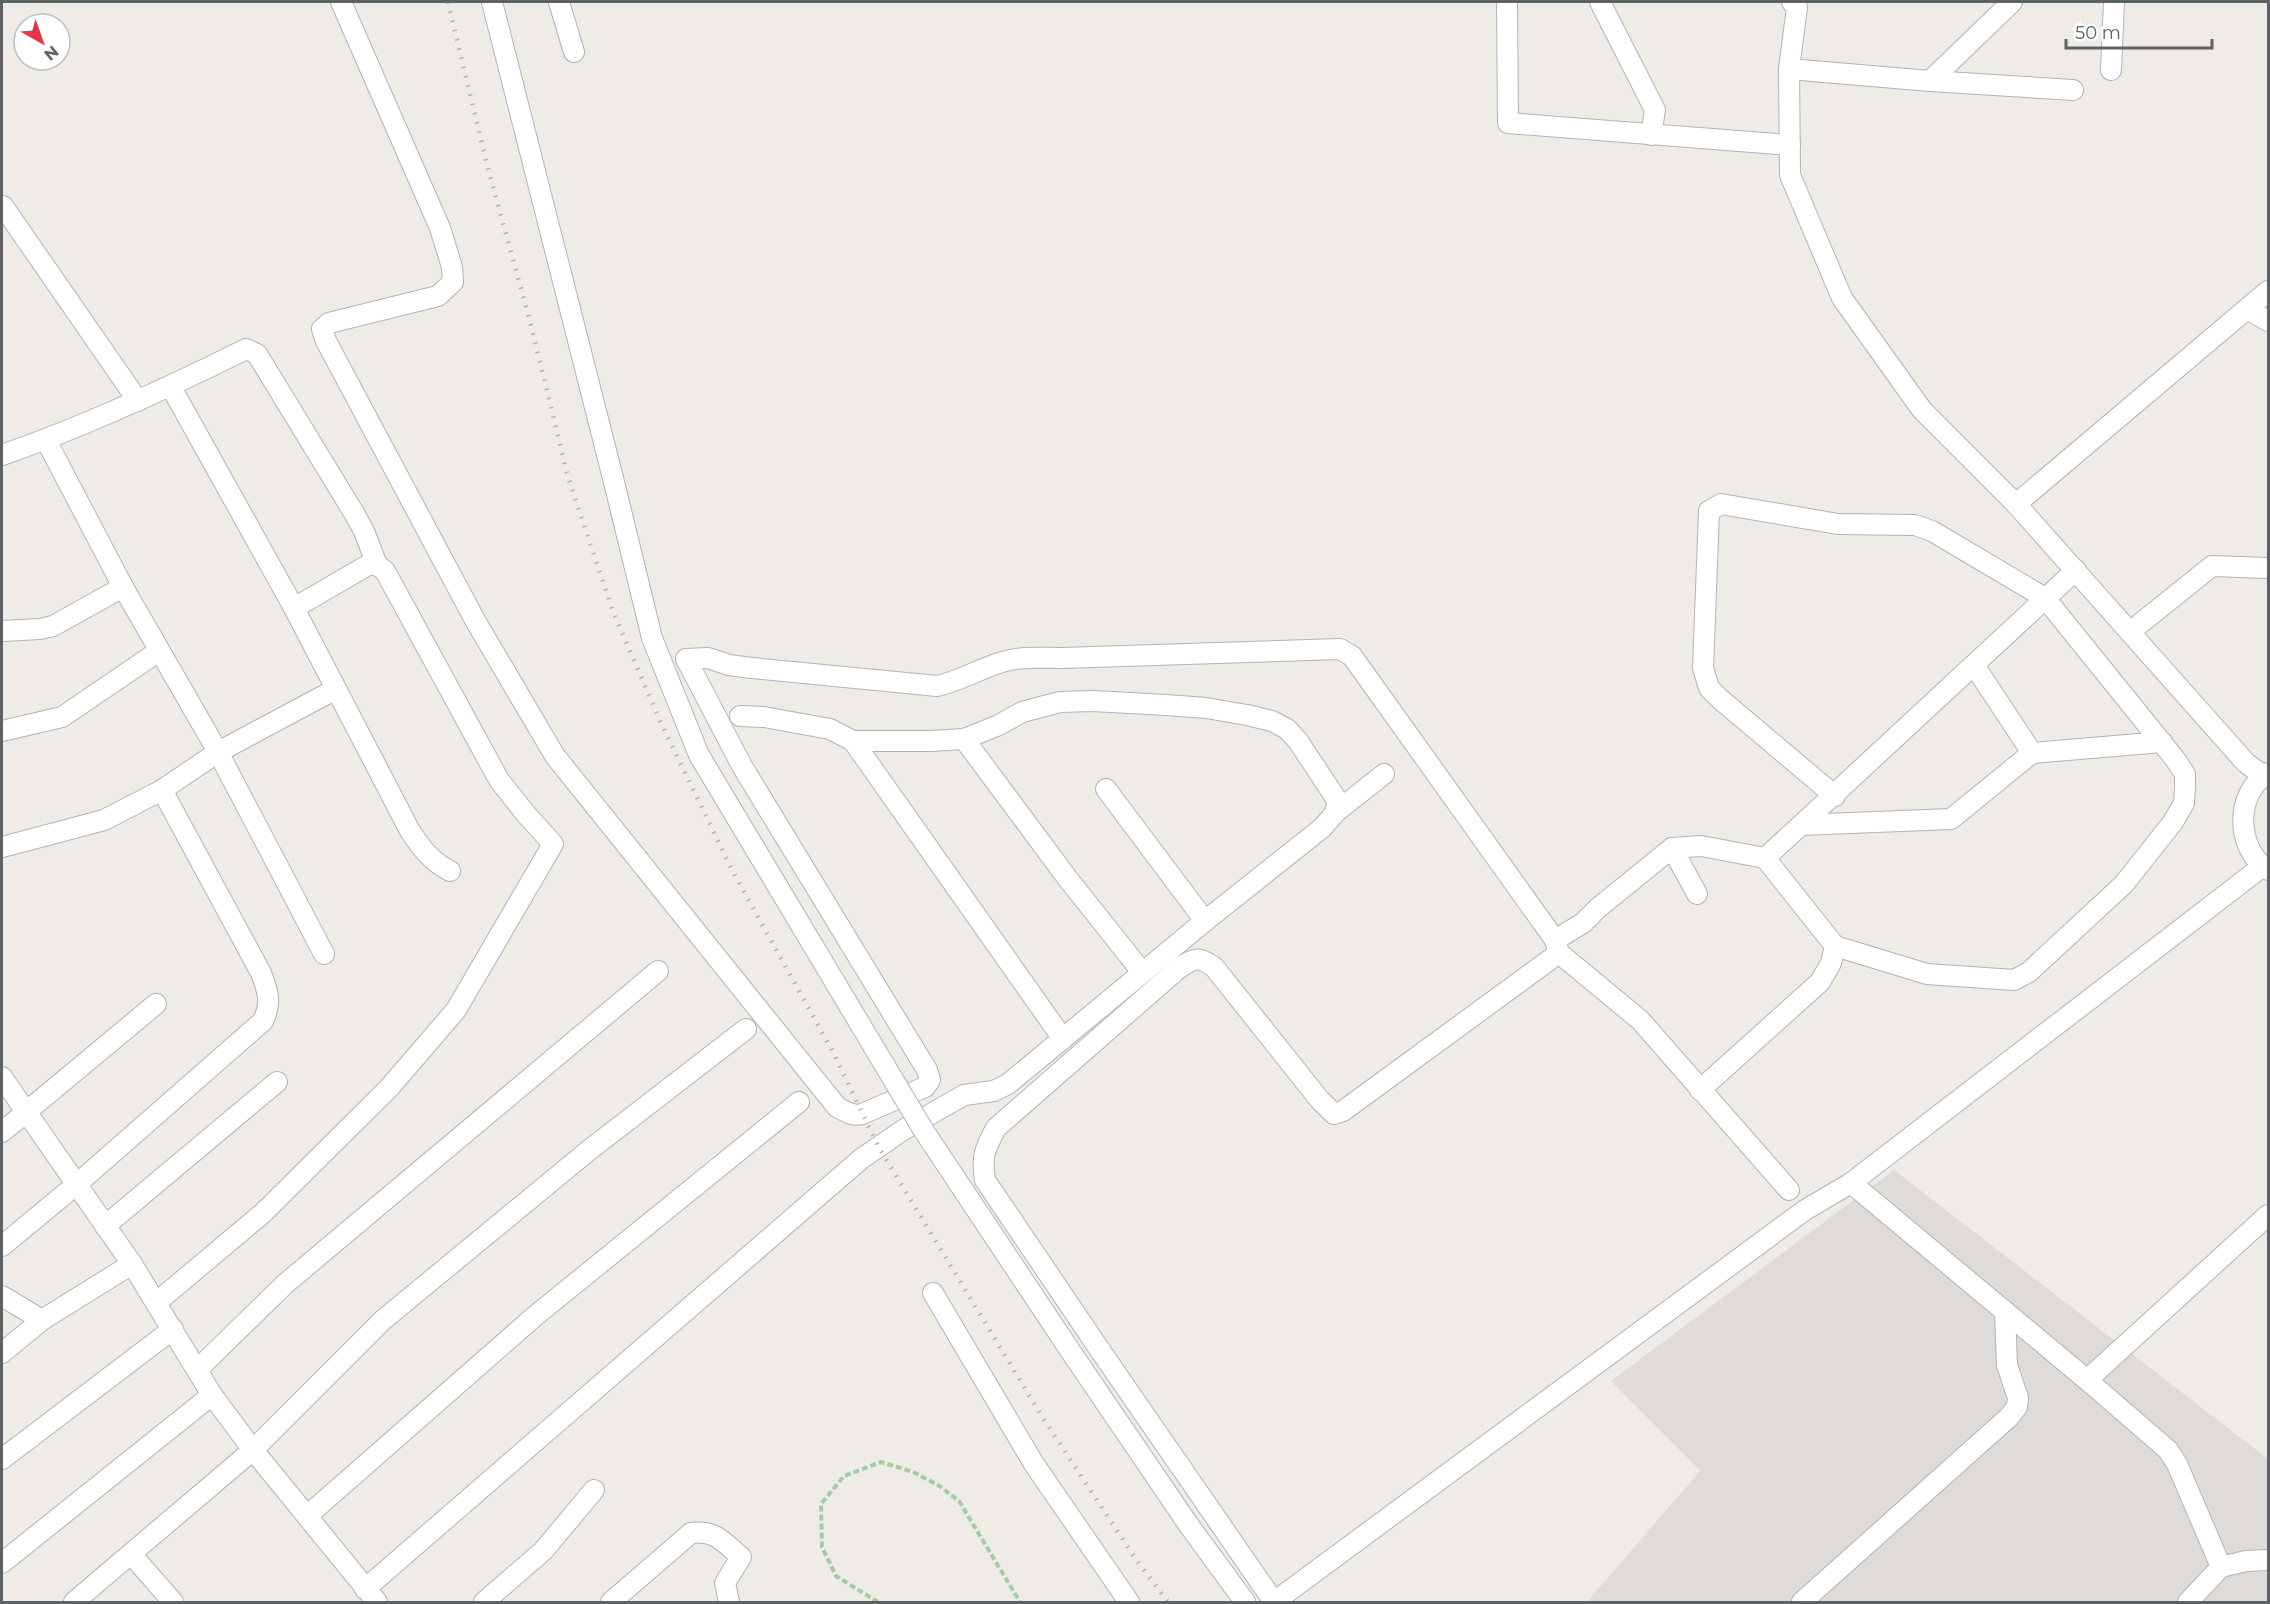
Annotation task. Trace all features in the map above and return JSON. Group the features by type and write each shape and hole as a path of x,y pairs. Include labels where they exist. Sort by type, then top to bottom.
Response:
{"street":[{"path":"341,2 440,228 452,267 453,282 438,296 329,323 322,329 326,341 476,621 555,756 837,1107 849,1114 858,1115 873,1109 925,1087 930,1080 927,1070 742,766 686,659 708,658 729,665 752,668 937,686 954,682 1003,662 1023,658 1340,649 1356,662 1557,947 1640,1020 1789,1190"},
{"path":"492,2 652,638 699,755 924,1131 1188,1524 1245,1602"},
{"path":"559,2 574,52"},
{"path":"1508,2 1508,123 1790,145"},
{"path":"1600,2 1654,110 1651,135"},
{"path":"1930,81 2012,2"},
{"path":"2111,70 2114,2"},
{"path":"1797,3 1789,69 1790,175 1842,298 1922,410 2016,504 2246,763 2266,774 2251,791 2244,811 2243,831 2250,850 2266,868 1851,1183 1805,1209 1274,1602 985,1180 982,1164 984,1150 996,1128 1179,968 1193,959 1203,960 1214,967 1319,1099 1334,1114 1344,1111 1557,947 1598,908 1672,848 1701,846 1765,858 1835,946 1927,974 2014,980 2030,972 2124,884 2184,803 2185,774 2162,742 2045,598 1932,531 1916,525 1838,524 1721,504 1709,511 1703,668 1709,688 1834,796"},
{"path":"1789,69 2073,90"},
{"path":"3,206 138,401"},
{"path":"2016,504 2268,291"},
{"path":"2247,309 2268,321"},
{"path":"2,455 46,440 171,387 246,349 257,354 354,513 364,531 377,565 385,572 499,780 525,813 554,843 456,1010 396,1079 263,1213 157,1302"},
{"path":"171,387 294,608 410,831 426,855 436,864 450,871"},
{"path":"46,440 123,587 218,752 324,954"},
{"path":"294,608 368,565 377,565"},
{"path":"2131,631 2212,566 2268,568"},
{"path":"1765,858 2076,570"},
{"path":"2,632 53,626 123,587"},
{"path":"2,731 62,717 159,651"},
{"path":"1974,665 2032,753"},
{"path":"2,847 104,820 162,790 218,752 336,689"},
{"path":"853,741 964,739 999,725 1022,712 1060,702 1094,701 1176,706 1247,715 1272,721 1287,729 1298,741 1337,800 1336,812"},
{"path":"740,716 764,717 830,729 853,741 1063,1039"},
{"path":"964,739 1068,879 1142,972"},
{"path":"1801,825 1951,819 2032,753 2162,742"},
{"path":"2,1077 132,1264 212,1395 253,1450 371,1596 861,1159 903,1130 964,1095 994,1091 1008,1084 1204,921 1322,828 1336,812 1384,774"},
{"path":"1106,789 1204,921"},
{"path":"2,1246 77,1184 263,1021 269,1009 267,989 261,973 162,790"},
{"path":"1672,848 1697,894"},
{"path":"1700,1090 1820,982 1831,963 1835,946"},
{"path":"197,1370 285,1284 658,971"},
{"path":"2,1132 156,1005"},
{"path":"74,1602 253,1450 383,1320 588,1151 746,1029"},
{"path":"105,1226 277,1082"},
{"path":"307,1516 535,1316 799,1102"},
{"path":"1851,1183 2088,1380 2168,1450 2177,1464 2221,1567"},
{"path":"2088,1380 2268,1215"},
{"path":"2,1353 42,1320 132,1264"},
{"path":"933,1293 1034,1464 1129,1602"},
{"path":"2,1296 42,1320"},
{"path":"1802,1602 2009,1418 2017,1407 2018,1398 2006,1358 2005,1311"},
{"path":"2,1459 173,1329"},
{"path":"2,1563 212,1395"},
{"path":"484,1602 543,1551 594,1490"},
{"path":"611,1602 691,1533 706,1532 715,1535 741,1557 725,1583 729,1602"},
{"path":"131,1554 173,1602"},
{"path":"2188,1602 2221,1567 2246,1561 2268,1560"}],"path":[{"path":"878,1602 836,1576 822,1547 821,1504 844,1476 881,1462 913,1472 938,1485 959,1501 1020,1602"}],"shaded area":[{"path":"1894,1170 2268,1459 2268,1602 1587,1602 1700,1471 1611,1381"}],"railway":[{"path":"448,2 486,161 531,325 568,477 612,609 660,721 733,872 834,1054 878,1146 1041,1415 1135,1558 1168,1602"}]}
